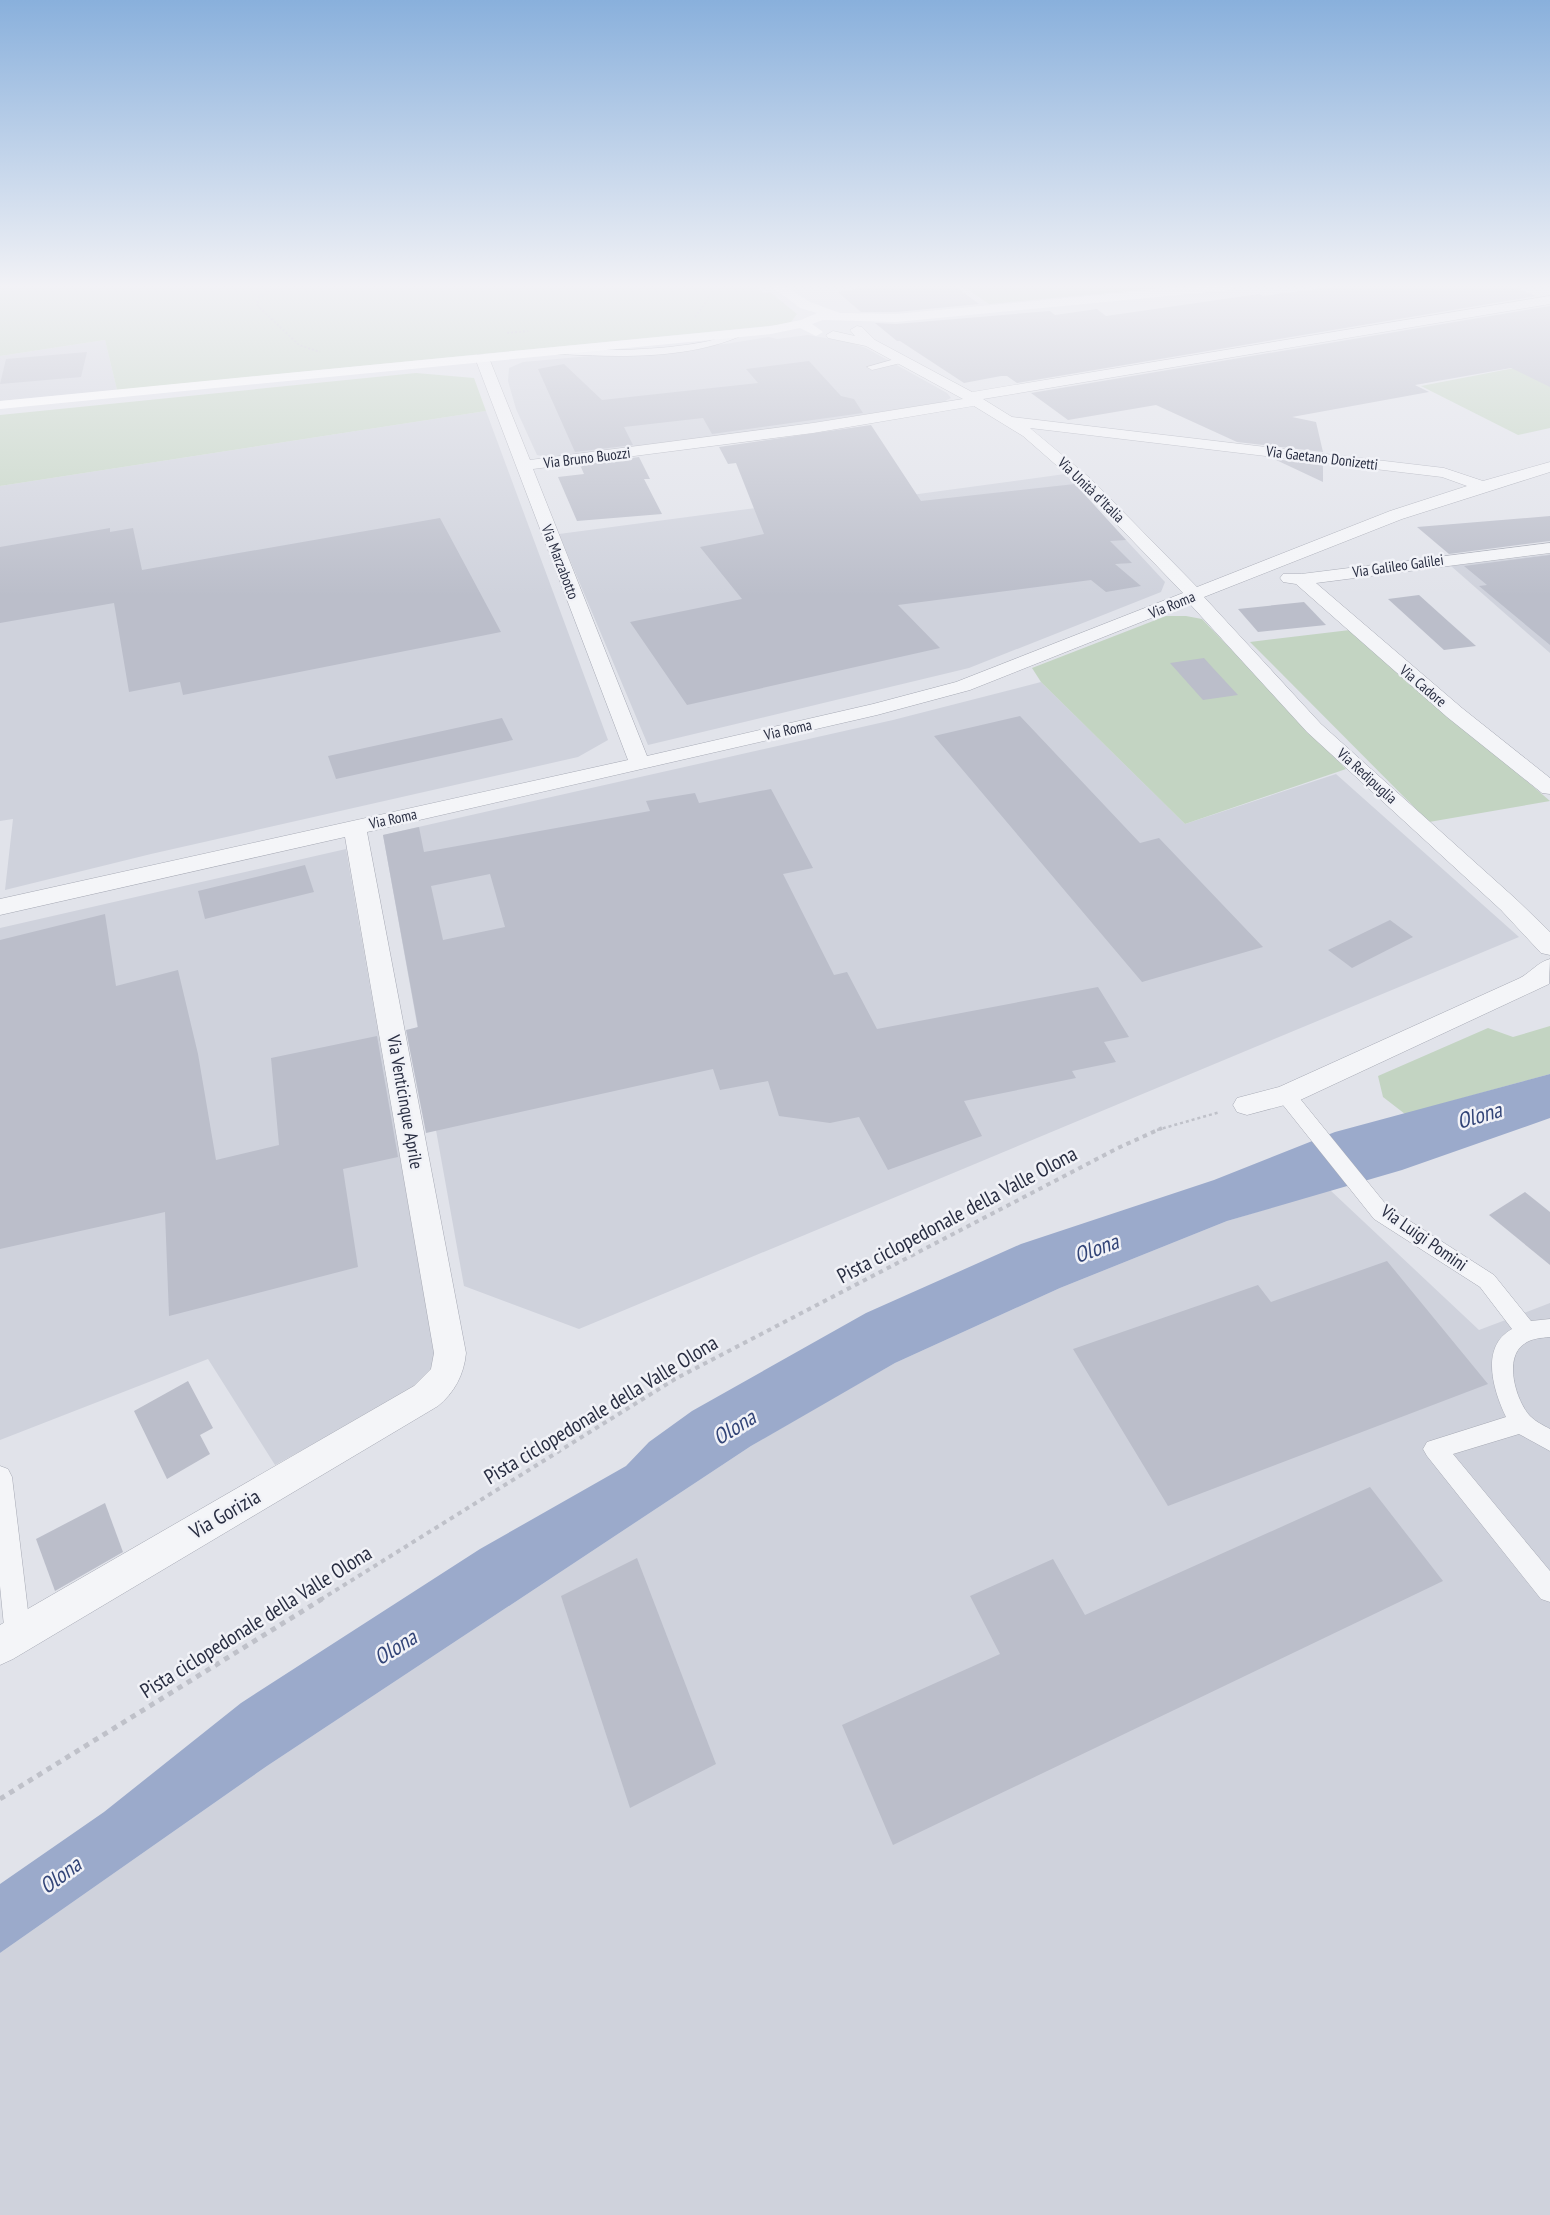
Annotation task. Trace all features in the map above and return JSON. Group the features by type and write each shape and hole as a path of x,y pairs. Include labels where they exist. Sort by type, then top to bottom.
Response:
{"street":[{"path":"0,405 160,389"},
{"name":"Via Marzabotto","path":"494,389 640,764"},
{"name":"Via Unità d'Italia","path":"955,389 1010,420 1086,482 1182,581 1194,596"},
{"name":"Via Bruno Buozzi","path":"523,466 813,428 1029,389"},
{"name":"Via Gaetano Donizetti","path":"1010,420 1444,473 1483,486"},
{"name":"Via Roma","path":"0,908 640,764 877,709 962,686 1396,515 1483,486 1550,467"},
{"name":"Via Galileo Galilei","path":"1246,575 1301,579 1550,548"},
{"name":"Via Cadore","path":"1301,579 1410,675 1506,755 1550,788"},
{"name":"Via Redipuglia","path":"1194,596 1200,607 1314,728 1509,905 1550,947"},
{"name":"Via Venticinque Aprile","path":"354,827 360,844 450,1353 445,1376"},
{"path":"1247,1105 1286,1095 1529,984 1540,978 1550,967"},
{"name":"Via Gorizia","path":"9,1641 426,1396 437,1387 445,1376"}],"lane":[{"name":"Via Luigi Pomini","path":"1286,1095 1362,1186 1381,1213 1487,1281 1526,1332"},
{"path":"1550,1328 1526,1332 1510,1344 1502,1361 1503,1384 1522,1423 1550,1441"},
{"path":"1522,1423 1434,1449 1550,1590"},
{"path":"0,1477 9,1641"}],"path":[{"name":"Pista ciclopedonale della Valle Olona","path":"0,1799 674,1379 1152,1131 1247,1105"}],"shaded area":[{"path":"0,389 117,390 0,401"},
{"path":"510,389 940,389 951,398 943,402 773,429 554,458 537,455 516,409"},
{"path":"486,411 608,740 578,757 151,854 5,890 13,819 0,821 0,486"},
{"path":"1065,474 1165,582 1161,592 969,668 648,745 559,534 869,493 874,500"},
{"path":"1550,554 1550,653 1451,566"},
{"path":"1041,682 1185,824 1336,774 1519,937 579,1329 464,1286 383,835 893,720"},
{"path":"346,849 438,1376 275,1465 208,1359 0,1440 0,928"},
{"path":"1330,1190 1479,1330 1550,1303 1550,2215 0,2215 0,1953 267,1766 751,1446 826,1402 895,1363 1060,1288 1227,1221"}],"green space":[{"path":"254,389 478,389 486,411 0,486 0,415"},
{"path":"1428,389 1550,389 1550,428 1518,435"},
{"path":"1166,616 1186,616 1202,619 1346,769 1185,824 1041,682 1032,668"},
{"path":"1350,630 1550,801 1429,822 1250,642"},
{"path":"1550,1026 1550,1074 1405,1114 1383,1097 1378,1076 1488,1028 1513,1037"}],"water":[{"name":"Olona","path":"1550,1074 1550,1118 1402,1170 1227,1221 1060,1288 895,1363 751,1446 267,1766 0,1953 0,1884 104,1812 241,1703 480,1549 626,1466 649,1442 692,1411 866,1313 1021,1244 1214,1180 1335,1132"}],"building":[{"path":"547,389 591,389 602,400 700,389 835,389 841,396 854,399 863,413 712,434 703,418 624,427 633,445 575,452"},
{"path":"1053,389 1424,389 1429,392 1292,417 1316,422 1323,452 1237,442 1156,405 1068,420 1031,393"},
{"path":"871,425 921,501 1075,484 1126,540 1110,541 1132,563 1115,564 1141,586 1106,592 1091,580 898,605 940,648 687,705 630,622 742,599 700,547 764,534 736,463 728,464 719,447"},
{"path":"639,457 650,479 644,479 662,514 577,521 558,477 584,474 580,465"},
{"path":"1274,459 1323,465 1323,482"},
{"path":"1550,516 1550,541 1449,554 1417,527"},
{"path":"440,518 501,632 183,695 180,682 129,692 114,603 0,623 0,547 110,528 110,532 133,528 142,570"},
{"path":"1550,555 1550,645 1479,586 1487,585 1464,566"},
{"path":"1419,595 1476,646 1444,650 1388,599"},
{"path":"1304,602 1326,625 1258,632 1238,609"},
{"path":"1204,658 1238,695 1203,700 1170,663"},
{"path":"1020,716 1140,843 1159,838 1263,947 1142,982 934,736"},
{"path":"502,718 513,740 336,779 328,756"},
{"path":"771,789 813,868 783,874 834,975 847,972 877,1029 1098,987 1129,1037 1104,1042 1116,1062 1072,1071 1076,1078 964,1101 982,1136 888,1170 859,1117 830,1123 779,1116 768,1081 720,1090 713,1069 426,1133 406,1030 418,1027 383,835 419,827 424,852 650,811 646,801 695,793 699,803","holes":["490,874 505,927 443,940 431,886"]},
{"path":"305,865 314,892 205,919 198,891"},
{"path":"105,914 116,986 178,970 198,1054 216,1160 279,1145 271,1058 377,1036 398,1157 343,1169 358,1267 169,1316 165,1212 0,1249 0,940"},
{"path":"1390,920 1413,937 1352,968 1328,950"},
{"path":"1525,1192 1550,1212 1550,1265 1489,1215"},
{"path":"1387,1261 1488,1384 1168,1506 1073,1349 1258,1285 1271,1302"},
{"path":"188,1381 213,1428 200,1435 210,1454 167,1479 134,1411"},
{"path":"1370,1487 1443,1581 893,1845 842,1725 1000,1654 970,1596 1053,1559 1085,1615"},
{"path":"105,1503 123,1552 55,1591 36,1539"},
{"path":"637,1558 716,1764 630,1808 561,1596"}]}
